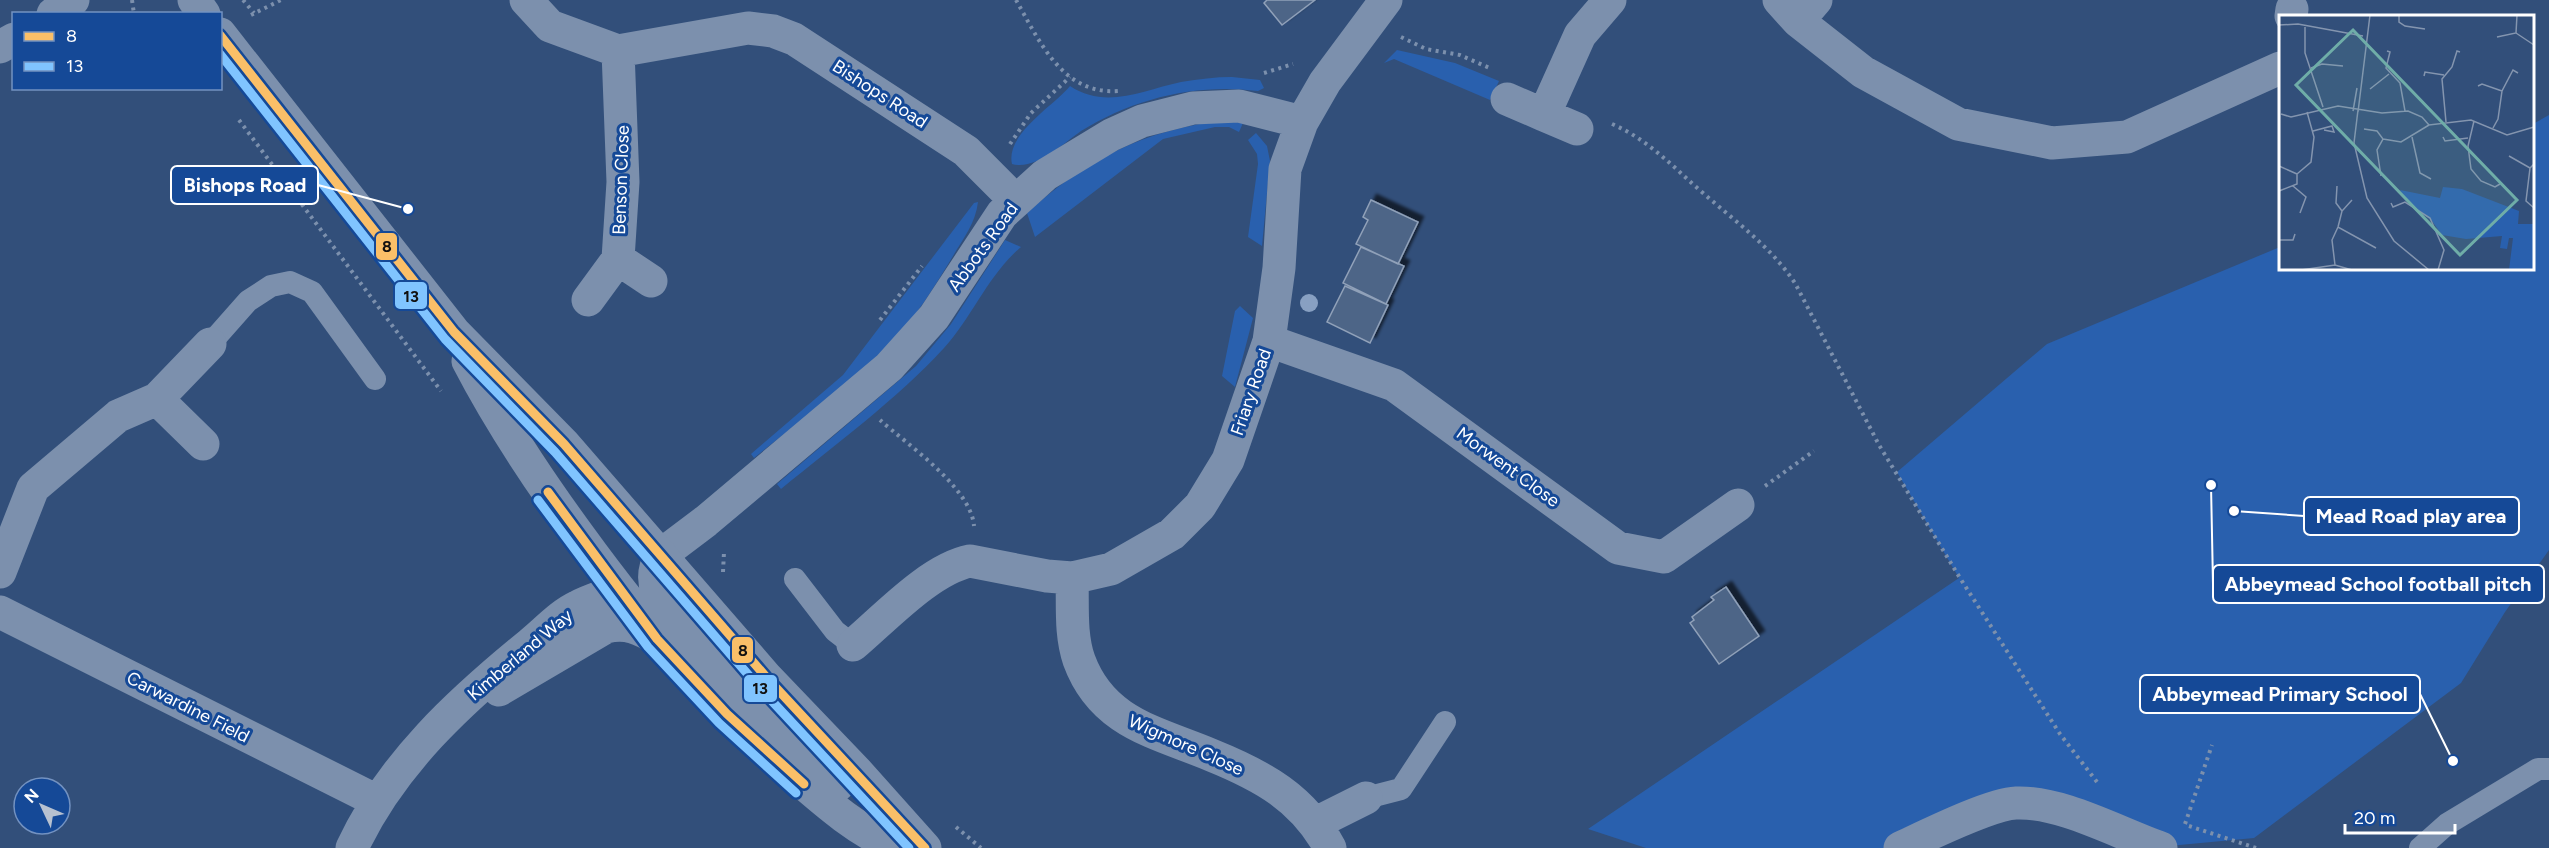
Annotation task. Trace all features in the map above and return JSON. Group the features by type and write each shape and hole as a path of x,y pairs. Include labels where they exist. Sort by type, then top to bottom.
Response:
{"street":[{"path":"55,12 73,0"},
{"path":"526,0 550,26 618,51"},
{"path":"1545,115 1580,35 1610,0"},
{"path":"1798,7 1863,72 1958,124 2052,143 2127,137 2279,68"},
{"path":"1302,122 1325,82 1378,11"},
{"name":"Bishops Road","path":"618,51 748,28 773,31 819,53 876,95 937,131 966,152 1015,200"},
{"path":"222,37 454,332 556,436 767,678 858,772 925,848"},
{"name":"Benson Close","path":"588,300 618,259 623,182 618,51"},
{"path":"1503,85 1545,115 1590,125"},
{"name":"Abbots Road","path":"619,590 706,521 889,368 934,317 989,233 1015,200 1046,175 1080,152 1132,126 1174,112 1210,106 1239,106 1302,122"},
{"name":"Friary Road","path":"1072,578 1091,576 1110,568 1172,534 1200,506 1228,460 1269,341 1279,268 1286,169 1302,122"},
{"path":"618,259 651,281"},
{"path":"454,332 480,384 535,474 657,639 704,692 766,752 873,838 898,848"},
{"name":"Morwent Close","path":"1269,341 1394,385 1618,548 1664,557 1738,505"},
{"path":"0,572 33,488 118,417 157,399 210,344"},
{"path":"157,399 203,444"},
{"path":"584,621 593,580 592,561 588,547"},
{"path":"661,555 656,563 654,580 663,602 673,616 792,742 885,830 913,848"},
{"path":"853,645 937,576 951,567 970,561 1072,578"},
{"name":"Wigmore Close","path":"1072,578 1074,633 1079,660 1090,682 1108,705 1129,722 1143,729 1211,755 1278,788 1323,835"},
{"name":"Kimberland Way","path":"352,848 377,801 400,769 445,720 493,675 584,621 619,590"},
{"name":"Carwardine Field","path":"0,612 377,801"},
{"name":"Kimberland Way","path":"584,621 606,627 619,624 638,628 657,639"},
{"path":"1323,835 1366,798"},
{"path":"1900,848 1990,810 2014,803 2057,810 2159,848"}],"lane":[{"path":"210,344 248,301 271,286 290,282 312,292 375,379"},
{"path":"795,579 835,630 853,645"},
{"path":"1366,798 1401,789 1445,722"},
{"path":"2420,848 2447,824 2538,770 2549,769"}],"path":[{"path":"243,0 255,13"},
{"path":"1016,0 1047,54 1070,77 1100,91 1124,89"},
{"path":"1378,11 1394,40 1399,35 1414,45 1460,55 1503,85"},
{"path":"1260,73 1281,70 1299,60"},
{"path":"989,174 1031,113 1070,77"},
{"path":"235,115 447,399"},
{"path":"1590,125 1646,141 1702,193 1766,246 1782,263 1795,283 1879,445 1959,578 2060,734"},
{"path":"878,323 929,257"},
{"path":"877,417 965,498 973,520 970,561"},
{"path":"1738,505 1814,451"},
{"path":"2184,825 2212,745"}],"shaded area":[{"path":"1397,50 1455,63 1499,81 1490,100 1394,59 1384,63"},
{"path":"1232,77 1260,80 1264,88 1258,91 1212,89 1189,91 1144,102 1101,119 1039,160 1021,165 1012,164 1012,153 1023,131 1070,86 1097,97 1111,97 1139,93 1181,82"},
{"path":"2549,115 2549,550 2505,612 2461,683 2254,838 2158,847 2040,805 1900,848 1646,848 1588,829 1959,578 1897,472 2047,344 2279,247 2279,270 2534,270 2534,123"},
{"path":"1225,120 1243,123 1239,132 1229,127 1215,127 1163,139 1035,237 1027,213 1094,162 1118,150 1169,131"},
{"path":"1256,133 1267,146 1270,161 1262,246 1248,237 1258,164 1257,154 1248,140"},
{"path":"978,202 975,216 965,237 925,301 901,332 842,387 754,458 751,454 843,375 974,203"},
{"path":"1005,240 1021,247 999,270 964,323 944,348 886,404 781,489 777,484 916,366 951,324"},
{"path":"1240,306 1253,318 1235,387 1222,376 1235,311"}],"building":[{"path":"1267,0 1315,0 1282,25 1264,3"},
{"path":"1371,200 1418,222 1398,264 1356,244 1368,220 1363,217"},
{"path":"1361,247 1404,266 1386,304 1343,283"},
{"path":"1345,286 1388,305 1370,343 1327,322"},
{"path":"1726,587 1759,636 1719,664 1690,623 1694,620 1692,617 1714,600 1711,597"}],"transit line":[{"name":"8","path":"222,38 454,332 564,444 767,678 925,848"},
{"name":"13","path":"222,57 445,339 555,452 758,686 909,848"},
{"name":"8","path":"548,492 657,639 727,714 804,784"},
{"name":"13","path":"538,500 648,647 719,723 796,793"}],"place":[{"name":"Bishops Road","path":"408,209"},
{"name":"Abbeymead School football pitch","path":"2211,485"},
{"name":"Mead Road play area","path":"2234,511"},
{"name":"Abbeymead Primary School","path":"2453,761"}]}
